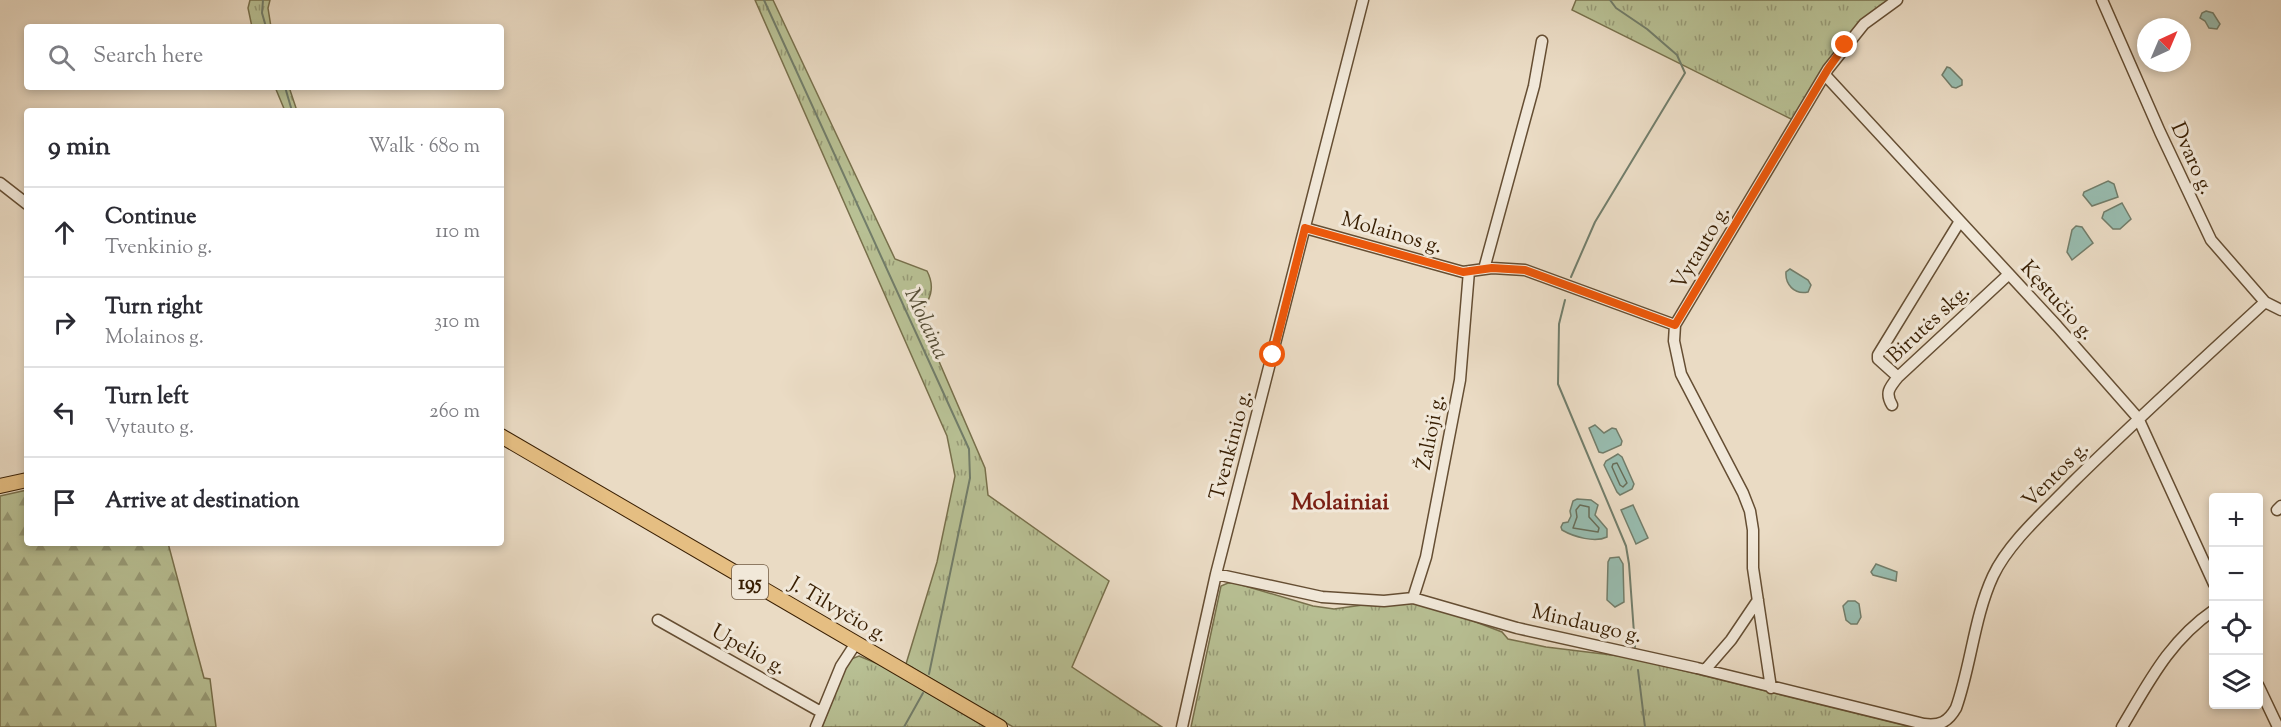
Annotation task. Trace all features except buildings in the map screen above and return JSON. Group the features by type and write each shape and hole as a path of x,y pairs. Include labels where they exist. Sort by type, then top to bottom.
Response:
{"main road":[{"name":"J. Tilvyčio g.","path":"504,438 1000,727"},
{"path":"0,486 24,481"}],"street":[{"name":"Tvenkinio g.","path":"1182,727 1216,574 1363,0"},
{"name":"Vytauto g.","path":"1675,325 1845,45 1864,24 1897,0"},
{"name":"Dvaro g.","path":"2102,0 2199,218 2211,240 2265,302 2281,309"},
{"path":"1484,269 1534,86 1542,41"},
{"name":"Kęstučio g.","path":"1825,75 2138,418 2209,573"},
{"path":"0,183 24,202"},
{"path":"1898,377 1881,363 1878,355 1960,221"},
{"name":"Molainos g.","path":"1305,228 1463,272 1484,269 1525,270 1675,325"},
{"name":"Žalioji g.","path":"1413,598 1426,557 1460,380 1469,271"},
{"name":"Birutės skg.","path":"1892,405 1887,396 1888,389 1898,377 2009,274"},
{"name":"Ventos g.","path":"1946,721 1956,708 1960,696 1984,601 1993,576 2008,551 2051,504 2138,418 2265,302"},
{"path":"1675,325 1674,342 1681,374 1743,493 1750,511 1753,530 1753,568 1771,688"},
{"name":"Mindaugo g.","path":"1216,574 1322,597 1384,601 1413,598 1517,628 1706,670 1923,724 1934,725 1946,721"},
{"path":"1706,670 1731,640 1758,600"},
{"path":"2122,727 2160,664 2192,626 2209,614"},
{"name":"Upelio g.","path":"658,620 821,712"},
{"path":"816,727 841,666 856,643"},
{"path":"2263,694 2277,727"}],"green space":[{"path":"250,0 270,0 268,8 271,24 251,24 248,8"},
{"path":"755,0 773,0 895,259 927,271 930,277 930,294 919,315 985,468 988,495 1109,581 1072,667 1162,727 1013,727 906,664 937,562 955,476 947,436"},
{"path":"1576,0 1890,0 1881,5 1793,120 1572,10"},
{"path":"276,90 290,90 296,108 284,108"},
{"path":"24,491 24,546 169,546 204,678 210,679 216,727 0,727 0,496"},
{"path":"1235,583 1313,606 1334,609 1413,598 1502,632 1508,639 1546,647 1628,657 1911,727 1191,727 1221,586"},
{"path":"859,656 883,666 985,727 822,727 845,668 851,659"}],"water":[{"path":"2206,11 2213,13 2220,24 2217,29 2209,28 2200,18"},
{"path":"1947,67 1962,80 1962,85 1952,87 1942,75"},
{"path":"2108,181 2114,184 2118,197 2092,206 2083,195 2084,192"},
{"path":"2122,203 2131,219 2120,229 2113,229 2102,218 2104,212"},
{"path":"2076,226 2082,227 2093,243 2072,260 2067,252 2072,230"},
{"path":"1790,269 1808,280 1811,285 1808,292 1799,292 1791,288 1786,276 1786,272"},
{"path":"1595,425 1604,433 1612,428 1616,429 1622,441 1621,445 1603,453 1599,452 1589,428"},
{"path":"1618,454 1622,457 1634,484 1632,489 1620,495 1604,465 1606,461"},
{"path":"1591,500 1598,505 1595,515 1607,529 1607,537 1584,538 1562,530 1563,523 1568,522 1571,516 1573,501"},
{"path":"1633,505 1648,538 1636,544 1621,510"},
{"path":"1619,557 1623,564 1624,602 1615,607 1607,600 1608,562 1610,558"},
{"path":"1876,564 1897,572 1896,581 1873,575 1871,572"},
{"path":"1848,601 1855,601 1859,604 1861,617 1857,624 1851,624 1846,620 1843,606"}],"waterway":[{"path":"263,0 262,13 265,24"},
{"name":"Molaina","path":"764,0 969,449 970,478 929,674"},
{"path":"1571,277 1595,222 1685,73 1677,55 1647,29 1616,8 1610,0"},
{"path":"286,90 291,108"},
{"path":"1565,300 1559,324 1558,384 1626,546 1635,647"},
{"path":"1638,670 1645,727"},
{"name":"Molaina","path":"904,727 923,693"}],"district":[{"name":"Molainiai","path":"1340,501"}],"route":[{"path":"1273,355 1305,228 1463,272 1492,268 1525,270 1675,325 1828,69 1845,45"}]}
